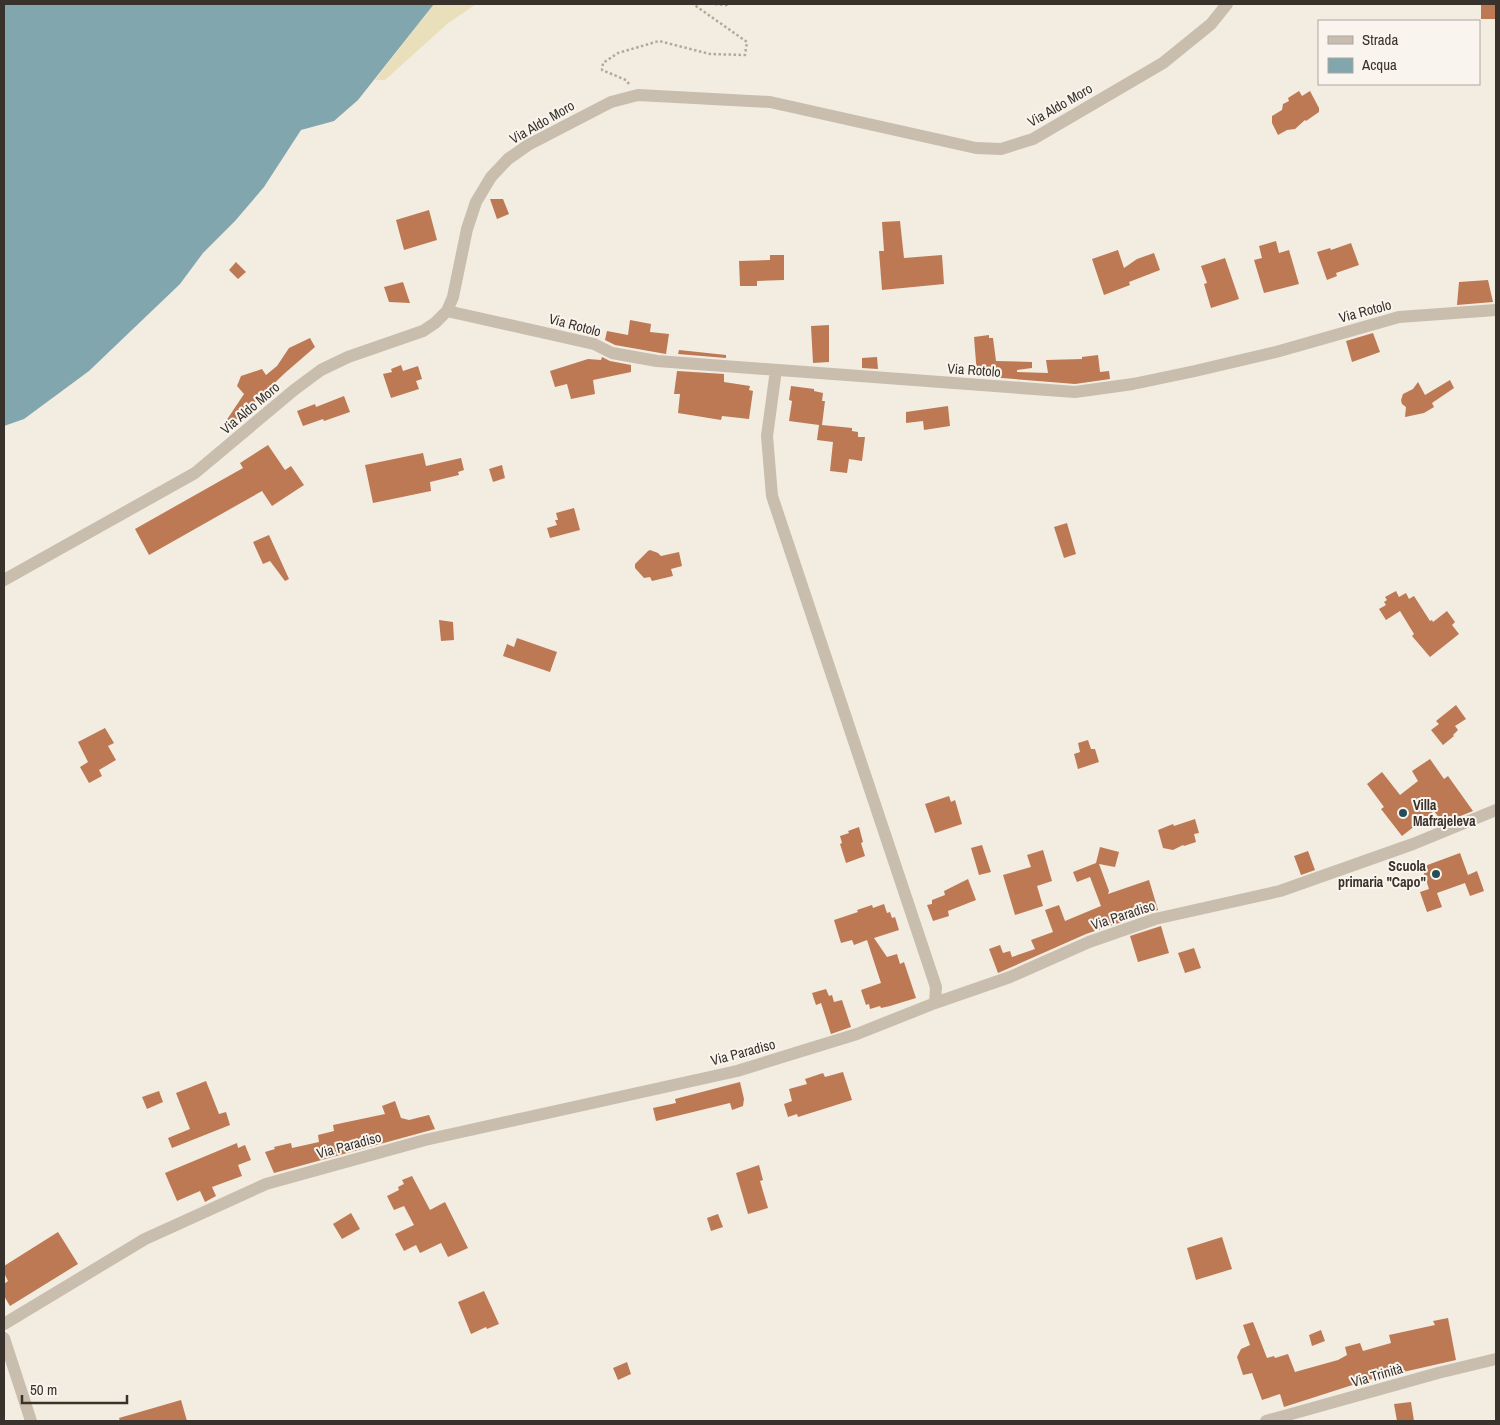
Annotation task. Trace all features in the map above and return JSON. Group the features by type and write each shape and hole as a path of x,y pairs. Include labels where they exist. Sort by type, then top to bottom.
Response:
{"street":[{"name":"Via Aldo Moro","path":"4,580 195,473 294,390 321,370 348,357 422,330 435,323 446,311 452,297 467,229 476,202 491,177 508,159 528,145 581,116 611,102 638,95 770,102 976,148 1001,148 1033,139 1163,63 1211,24 1227,4"},
{"name":"Via Rotolo","path":"446,311 594,344 612,353 657,361 1075,392 1132,384 1195,371 1276,352 1399,317 1496,310"},
{"path":"776,370 767,436 772,496 936,987 935,1004"},
{"name":"Via Paradiso","path":"4,1324 145,1239 266,1184 433,1138 737,1071 857,1034 1010,977 1099,939 1156,920 1280,891 1413,844 1496,810"},
{"path":"4,1338 31,1421"},
{"name":"Via Trinità","path":"1266,1421 1286,1419 1438,1373 1496,1359"}],"path":[{"path":"638,95 626,80 602,70 603,63 618,53 659,41 710,54 746,55 747,42 692,4"},
{"path":"715,4 729,4"}],"sand":[{"path":"434,4 476,4 447,24 385,80 375,80"}],"water":[{"path":"4,4 434,4 358,100 334,121 301,130 264,187 235,221 203,253 180,284 89,371 24,419 4,426"}],"building":[{"path":"1481,4 1496,4 1496,19 1481,19"},
{"path":"1299,91 1302,96 1310,91 1319,108 1319,112 1305,120 1295,129 1287,130 1278,135 1272,123 1272,116 1282,110 1283,104 1289,101 1288,98"},
{"path":"490,199 503,199 509,214 497,219"},
{"path":"429,210 437,240 404,250 396,220"},
{"path":"900,221 904,258 942,255 944,284 882,290 879,251 884,251 882,222"},
{"path":"1276,241 1279,253 1289,250 1299,284 1264,293 1254,260 1262,258 1259,246"},
{"path":"1351,243 1359,265 1336,273 1337,276 1327,280 1317,252 1330,248 1331,250"},
{"path":"1118,250 1124,268 1137,259 1154,253 1160,270 1129,282 1130,285 1104,295 1092,259"},
{"path":"770,255 784,255 784,280 757,281 757,286 740,286 739,261 770,260"},
{"path":"1225,258 1239,299 1211,308 1204,284 1207,283 1201,266"},
{"path":"236,262 246,272 238,279 229,270"},
{"path":"1488,280 1493,302 1457,305 1459,282"},
{"path":"403,282 410,303 389,302 384,287"},
{"path":"630,320 651,324 650,332 669,334 666,354 615,345 605,340 607,331 628,335"},
{"path":"829,325 829,362 813,363 811,326"},
{"path":"1373,333 1380,352 1352,362 1346,341"},
{"path":"989,335 989,338 993,338 996,361 1032,362 1032,368 1017,370 1017,372 1048,373 1046,360 1082,359 1082,357 1098,355 1100,372 1109,371 1110,379 1075,384 989,377 989,374 977,375 974,337"},
{"path":"310,338 315,347 225,430 222,427 244,394 237,386 241,376 262,369 266,375 277,366 289,348"},
{"path":"679,350 726,355 726,358 678,354"},
{"path":"602,357 610,361 631,365 631,372 593,380 595,394 571,399 567,384 555,387 550,371 588,359 601,360"},
{"path":"877,357 878,369 862,368 862,358"},
{"path":"401,365 403,371 418,366 422,379 416,381 419,389 391,398 383,374 392,372 391,369"},
{"path":"677,371 724,374 724,382 750,386 749,390 753,391 749,419 722,416 721,420 678,413 680,394 674,394"},
{"path":"1450,380 1454,388 1432,403 1434,407 1424,413 1405,417 1406,407 1402,404 1401,400 1403,394 1413,389 1418,382 1425,395"},
{"path":"791,386 814,389 814,391 823,393 822,401 825,401 822,425 852,428 852,431 858,432 858,437 865,437 862,461 849,459 847,473 830,471 833,442 817,440 819,425 789,421 792,401 789,400"},
{"path":"344,396 350,412 303,426 297,411 315,404 316,407"},
{"path":"948,406 950,426 924,430 923,421 906,423 906,412"},
{"path":"268,445 285,470 291,466 304,485 272,506 262,491 149,555 135,529 243,468 240,463"},
{"path":"423,453 426,466 461,458 464,470 458,472 459,475 430,482 431,491 373,503 365,465"},
{"path":"502,465 505,478 493,482 489,469"},
{"path":"574,508 580,530 550,538 547,528 557,525 555,520 558,520 556,513"},
{"path":"1067,523 1076,554 1064,558 1054,527"},
{"path":"269,535 289,579 285,581 270,561 263,564 253,542"},
{"path":"650,550 661,556 679,552 682,566 671,569 673,576 652,581 650,577 644,578 635,568 635,564"},
{"path":"1396,591 1399,597 1406,593 1409,599 1414,596 1430,621 1432,620 1433,622 1447,611 1455,622 1452,625 1459,634 1430,657 1412,636 1414,634 1400,611 1386,620 1379,609 1386,605 1384,602 1387,600 1385,597"},
{"path":"439,620 453,622 454,640 441,641"},
{"path":"517,638 557,652 550,672 503,656 507,644 514,647"},
{"path":"1456,705 1466,719 1455,726 1458,730 1443,745 1431,730 1439,724 1436,721"},
{"path":"105,728 114,743 108,746 116,760 99,770 102,776 89,783 80,767 88,762 78,742"},
{"path":"1088,740 1091,749 1095,749 1099,762 1078,769 1074,754 1080,752 1078,743"},
{"path":"1430,759 1444,779 1448,776 1473,811 1443,823 1434,811 1402,836 1381,809 1384,807 1367,784 1382,772 1400,795 1418,781 1412,771"},
{"path":"949,796 951,802 955,800 962,824 935,833 925,804"},
{"path":"1195,819 1199,833 1194,834 1196,842 1173,850 1163,848 1158,830"},
{"path":"859,827 865,856 846,863 840,844 842,843 840,836"},
{"path":"982,845 991,872 979,875 971,848"},
{"path":"1100,847 1119,852 1115,867 1099,864 1109,891 1108,894 1149,880 1158,910 1086,934 998,973 989,949 1000,945 1003,953 1010,951 1012,957 1035,949 1031,940 1053,932 1045,910 1059,905 1065,921 1101,906 1090,877 1077,882 1073,872 1096,863"},
{"path":"1043,850 1052,881 1037,886 1043,906 1015,915 1003,875 1031,867 1027,855"},
{"path":"1308,851 1315,870 1301,875 1294,856"},
{"path":"1460,853 1468,875 1477,871 1484,891 1470,896 1465,883 1437,893 1442,907 1427,912 1420,892 1429,889 1422,867"},
{"path":"968,879 976,900 948,911 949,916 933,921 927,905 932,904 932,900 945,895 944,891"},
{"path":"884,904 887,913 890,912 892,918 895,917 899,930 874,938 887,957 897,954 900,964 904,962 916,998 890,1006 870,1009 869,1004 866,1005 861,990 881,983 867,940 854,945 852,940 841,943 834,920 872,905 873,908"},
{"path":"1161,926 1169,953 1138,962 1130,936"},
{"path":"1194,948 1201,968 1185,973 1178,953"},
{"path":"826,989 829,996 832,995 834,1002 842,1000 851,1027 831,1034 821,1003 816,1005 812,993"},
{"path":"843,1072 852,1100 798,1117 797,1114 788,1117 784,1104 792,1101 789,1089 807,1084 805,1079 823,1073 825,1077"},
{"path":"206,1081 219,1114 226,1112 230,1125 172,1148 168,1138 190,1129 176,1093"},
{"path":"740,1082 744,1099 743,1106 732,1110 730,1103 656,1121 653,1108 676,1103 675,1099"},
{"path":"159,1091 163,1102 147,1109 142,1097"},
{"path":"395,1101 401,1118 409,1120 429,1115 435,1129 274,1173 265,1152 275,1149 274,1147 291,1143 292,1148 319,1142 318,1135 334,1131 333,1125 385,1114 382,1106"},
{"path":"237,1143 238,1148 245,1145 251,1160 238,1165 242,1176 212,1187 216,1196 205,1202 200,1191 177,1201 165,1173"},
{"path":"759,1165 763,1180 760,1181 768,1208 748,1214 736,1173"},
{"path":"412,1176 430,1210 445,1202 468,1248 448,1257 441,1243 420,1253 416,1245 404,1251 395,1234 414,1225 404,1206 394,1210 387,1196 399,1190 398,1187 404,1184 402,1180"},
{"path":"351,1213 360,1229 342,1239 333,1224"},
{"path":"718,1214 723,1227 711,1231 707,1218"},
{"path":"58,1232 78,1264 10,1306 4,1296 4,1284 8,1281 4,1273 4,1266"},
{"path":"1222,1237 1232,1269 1196,1280 1187,1248"},
{"path":"484,1291 499,1324 487,1329 486,1327 471,1334 458,1302"},
{"path":"1448,1318 1456,1360 1368,1380 1284,1407 1280,1394 1262,1400 1252,1373 1243,1375 1237,1357 1241,1349 1250,1345 1243,1325 1253,1322 1267,1358 1288,1354 1295,1372 1338,1360 1347,1355 1345,1347 1360,1343 1363,1351 1391,1343 1389,1335 1435,1325 1433,1321"},
{"path":"1321,1330 1325,1341 1312,1346 1309,1335"},
{"path":"627,1362 631,1374 618,1380 613,1368"},
{"path":"181,1400 187,1421 120,1421 119,1418"},
{"path":"1411,1402 1414,1421 1397,1421 1394,1404"}],"place":[{"name":"Villa Mafrajeleva","path":"1403,813"},
{"name":"Scuola primaria \"Capo\"","path":"1436,874"}]}
